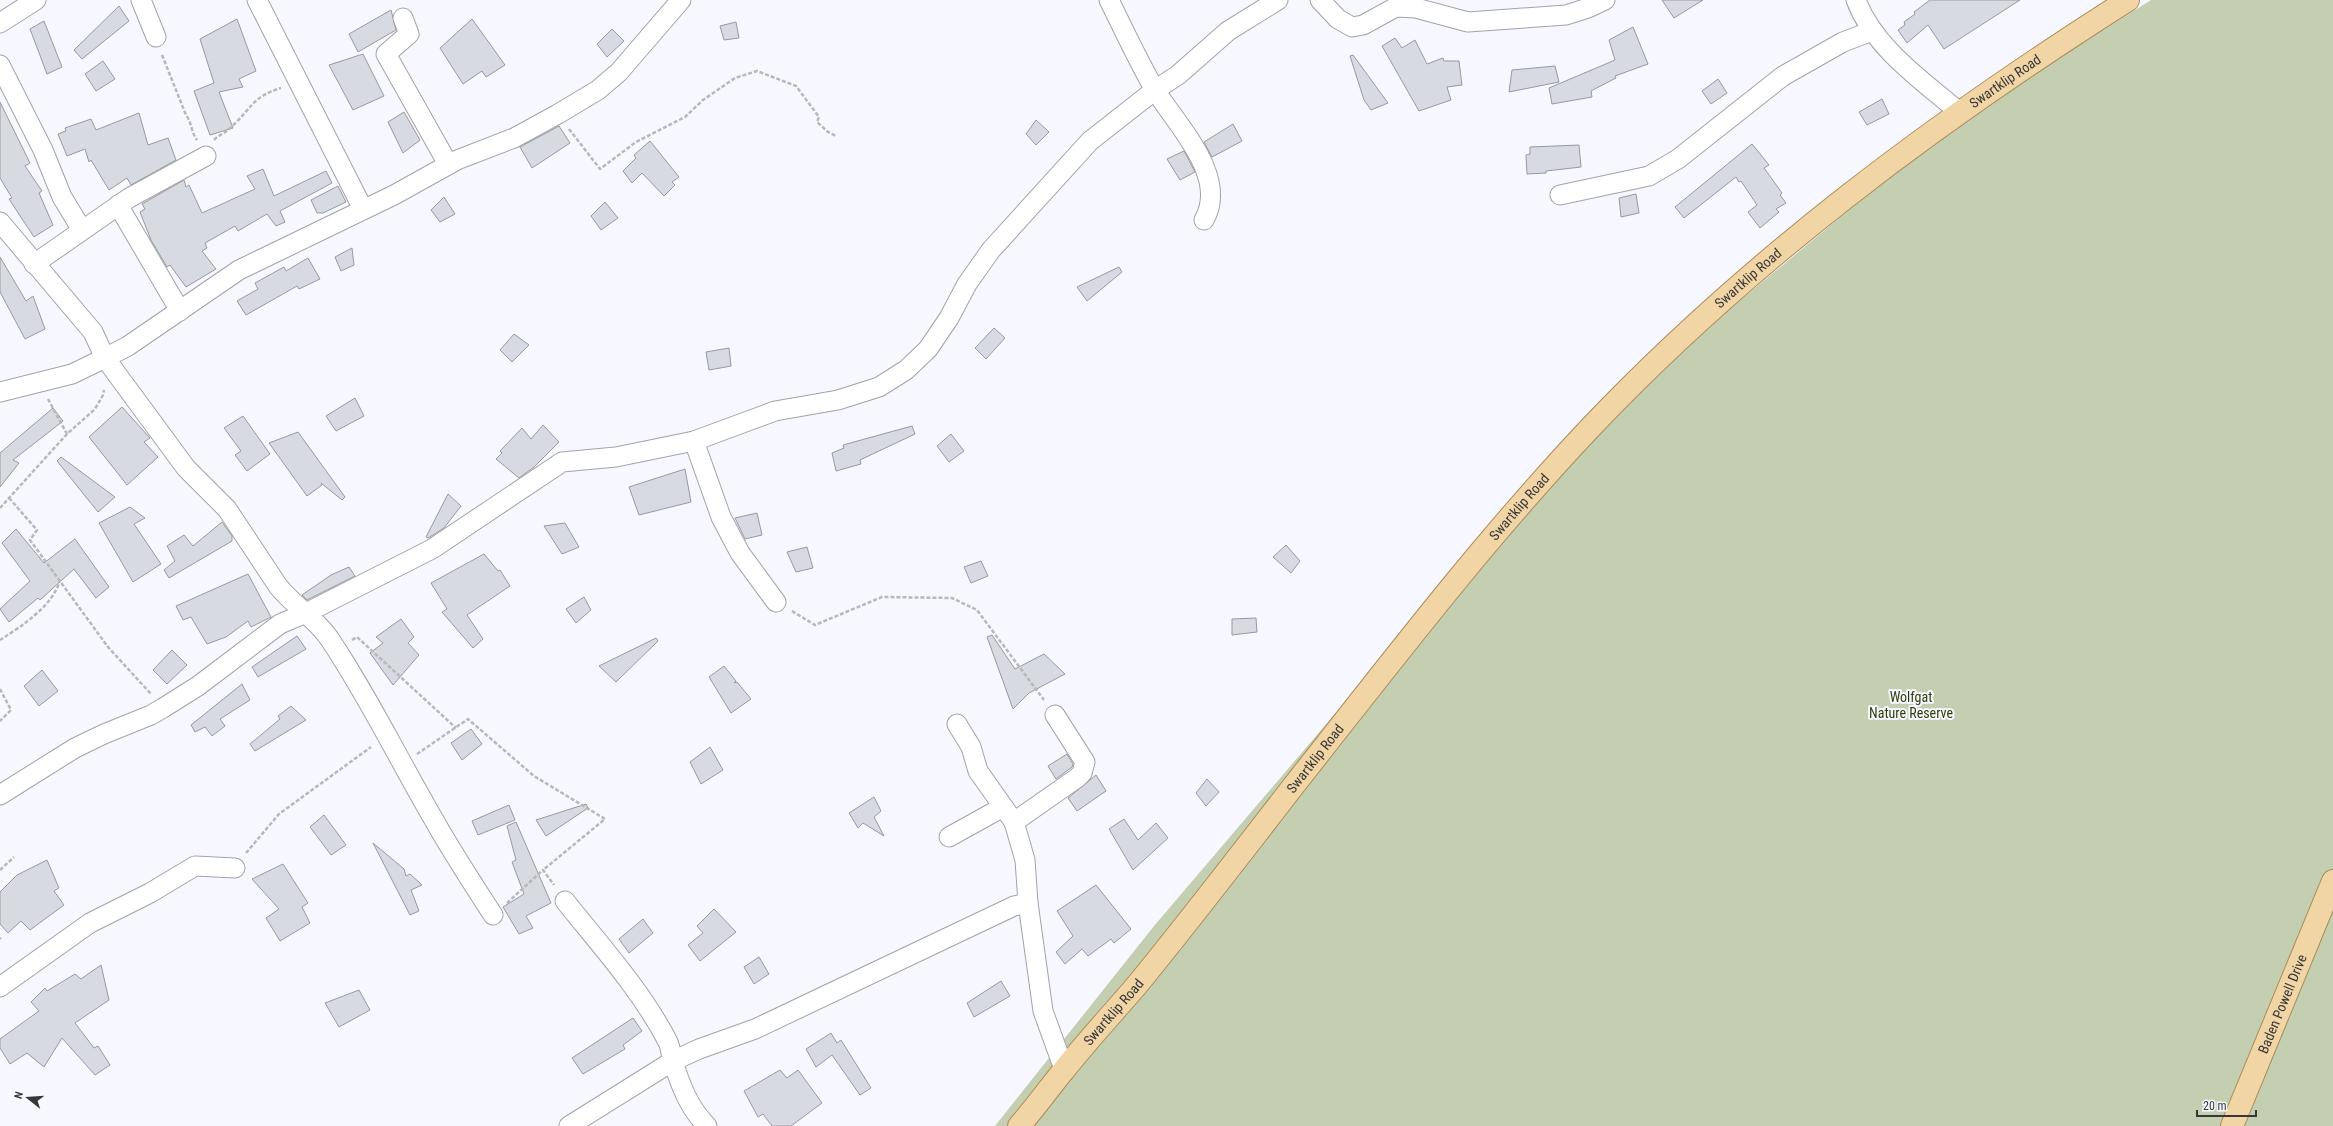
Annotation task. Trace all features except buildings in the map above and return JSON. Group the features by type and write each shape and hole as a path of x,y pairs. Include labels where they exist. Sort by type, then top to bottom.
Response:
{"main road":[{"name":"Swartklip Road","path":"1019,1126 1064,1069 1137,984 1445,594 1590,428 1696,323 1797,235 1903,152 1959,112 2034,60 2128,0"},
{"name":"Baden Powell Drive","path":"2232,1126 2333,881"}],"street":[{"path":"0,23 36,0"},
{"path":"141,0 156,37"},
{"path":"257,0 363,209"},
{"path":"0,392 72,374 108,362 128,346 239,270 394,195 448,164 514,138 558,114 598,90 619,72 681,0"},
{"path":"1109,0 1155,90 1193,145 1205,168 1211,188 1210,209 1204,220"},
{"path":"0,795 75,748 104,734 151,715 198,686 280,624 306,613 432,549 562,462 616,457 694,441 775,411 838,400 879,387 906,370 932,343 991,250 1090,141 1155,90 1178,75 1228,31 1278,0"},
{"path":"1320,0 1338,19 1352,27 1363,25 1396,7 1416,8 1468,22 1566,15 1588,8 1605,0"},
{"path":"1856,0 1872,31 1899,60 1959,112"},
{"path":"403,18 409,34 386,54 448,164"},
{"path":"1560,194 1648,176 1678,159 1783,76 1843,42 1872,31"},
{"path":"0,65 43,150 62,197 82,230"},
{"path":"34,264 118,205 206,156"},
{"path":"118,205 180,311"},
{"path":"0,222 93,332 108,362 186,468 227,509 286,597 320,626 336,650 386,735 434,821 493,915"},
{"path":"694,441 708,484 727,529 740,552 776,602"},
{"path":"949,837 1009,814 1077,778 1084,768 1085,762 1055,715"},
{"path":"957,724 971,748 978,771 1009,814 1025,860 1028,903 1043,1011 1064,1069"},
{"path":"0,986 90,923 150,892 195,866 235,868"},
{"path":"565,901 622,972 668,1043 684,1094 697,1116 707,1126"},
{"path":"569,1126 626,1092 673,1061 699,1049 755,1029 1014,906 1028,903"}],"path":[{"path":"156,37 186,115 191,122 193,136 206,156"},
{"path":"558,114 600,169 636,142 685,117 703,100 735,78 756,71 796,86 819,117 817,122 828,132 836,136"},
{"path":"206,156 212,142 229,130 252,102 267,92 290,85 297,81"},
{"path":"0,508 67,434 95,409 103,395 108,362"},
{"path":"40,382 67,434"},
{"path":"9,498 37,530 30,540 60,579 108,647 162,708"},
{"path":"0,640 26,622 57,591 60,579"},
{"path":"776,602 815,625 882,597 952,598 977,610 1055,715"},
{"path":"336,650 357,637 456,728"},
{"path":"0,689 11,710 0,721"},
{"path":"402,764 468,719 534,776 605,819 493,915"},
{"path":"235,868 279,814 386,735"},
{"path":"0,870 14,857"},
{"path":"544,870 565,901"}],"green space":[{"name":"Wolfgat Nature Reserve","path":"2151,0 2333,0 2333,1126 995,1126 1154,926 1559,451 1944,131"}]}
